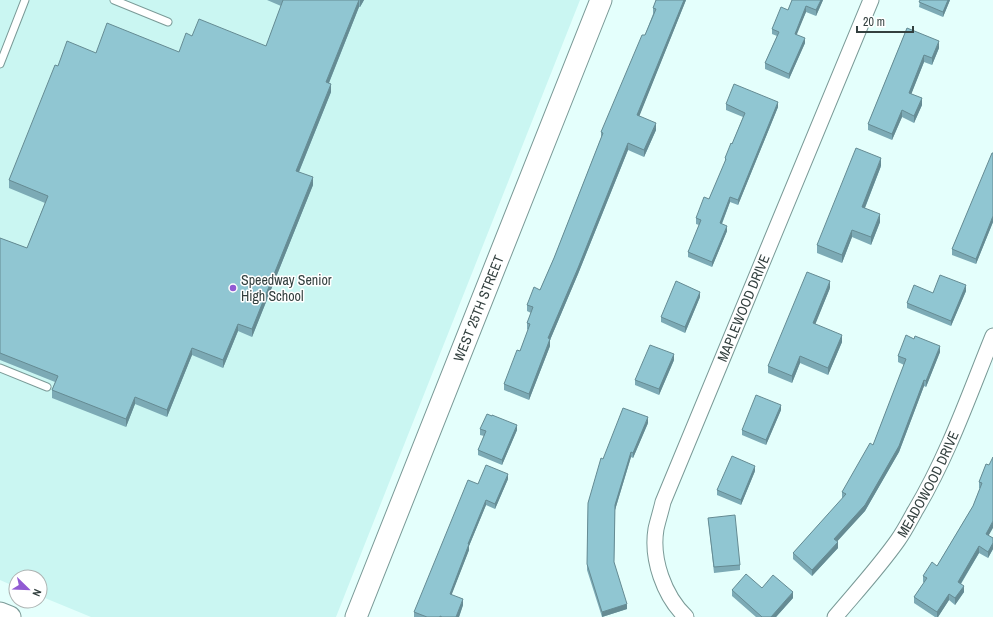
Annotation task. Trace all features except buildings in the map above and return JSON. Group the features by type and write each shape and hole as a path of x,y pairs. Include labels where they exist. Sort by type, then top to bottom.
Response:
{"street":[{"name":"WEST 25TH STREET","path":"356,617 601,0"},
{"name":"MAPLEWOOD DRIVE","path":"686,617 664,583 657,556 656,529 663,502 871,0"},
{"name":"MEADOWOOD DRIVE","path":"834,617 872,575 898,540 920,503 936,473 950,441 993,336"},
{"path":"0,613 10,617"}],"lane":[{"path":"0,64 26,0"},
{"path":"114,0 168,22"},
{"path":"0,368 47,387"}],"shaded area":[{"name":"Speedway Senior High School","path":"0,0 580,0 336,617 91,617 48,599 48,569 8,569 8,584 0,580"}],"place":[{"name":"Speedway Senior High School","path":"233,288"}]}
